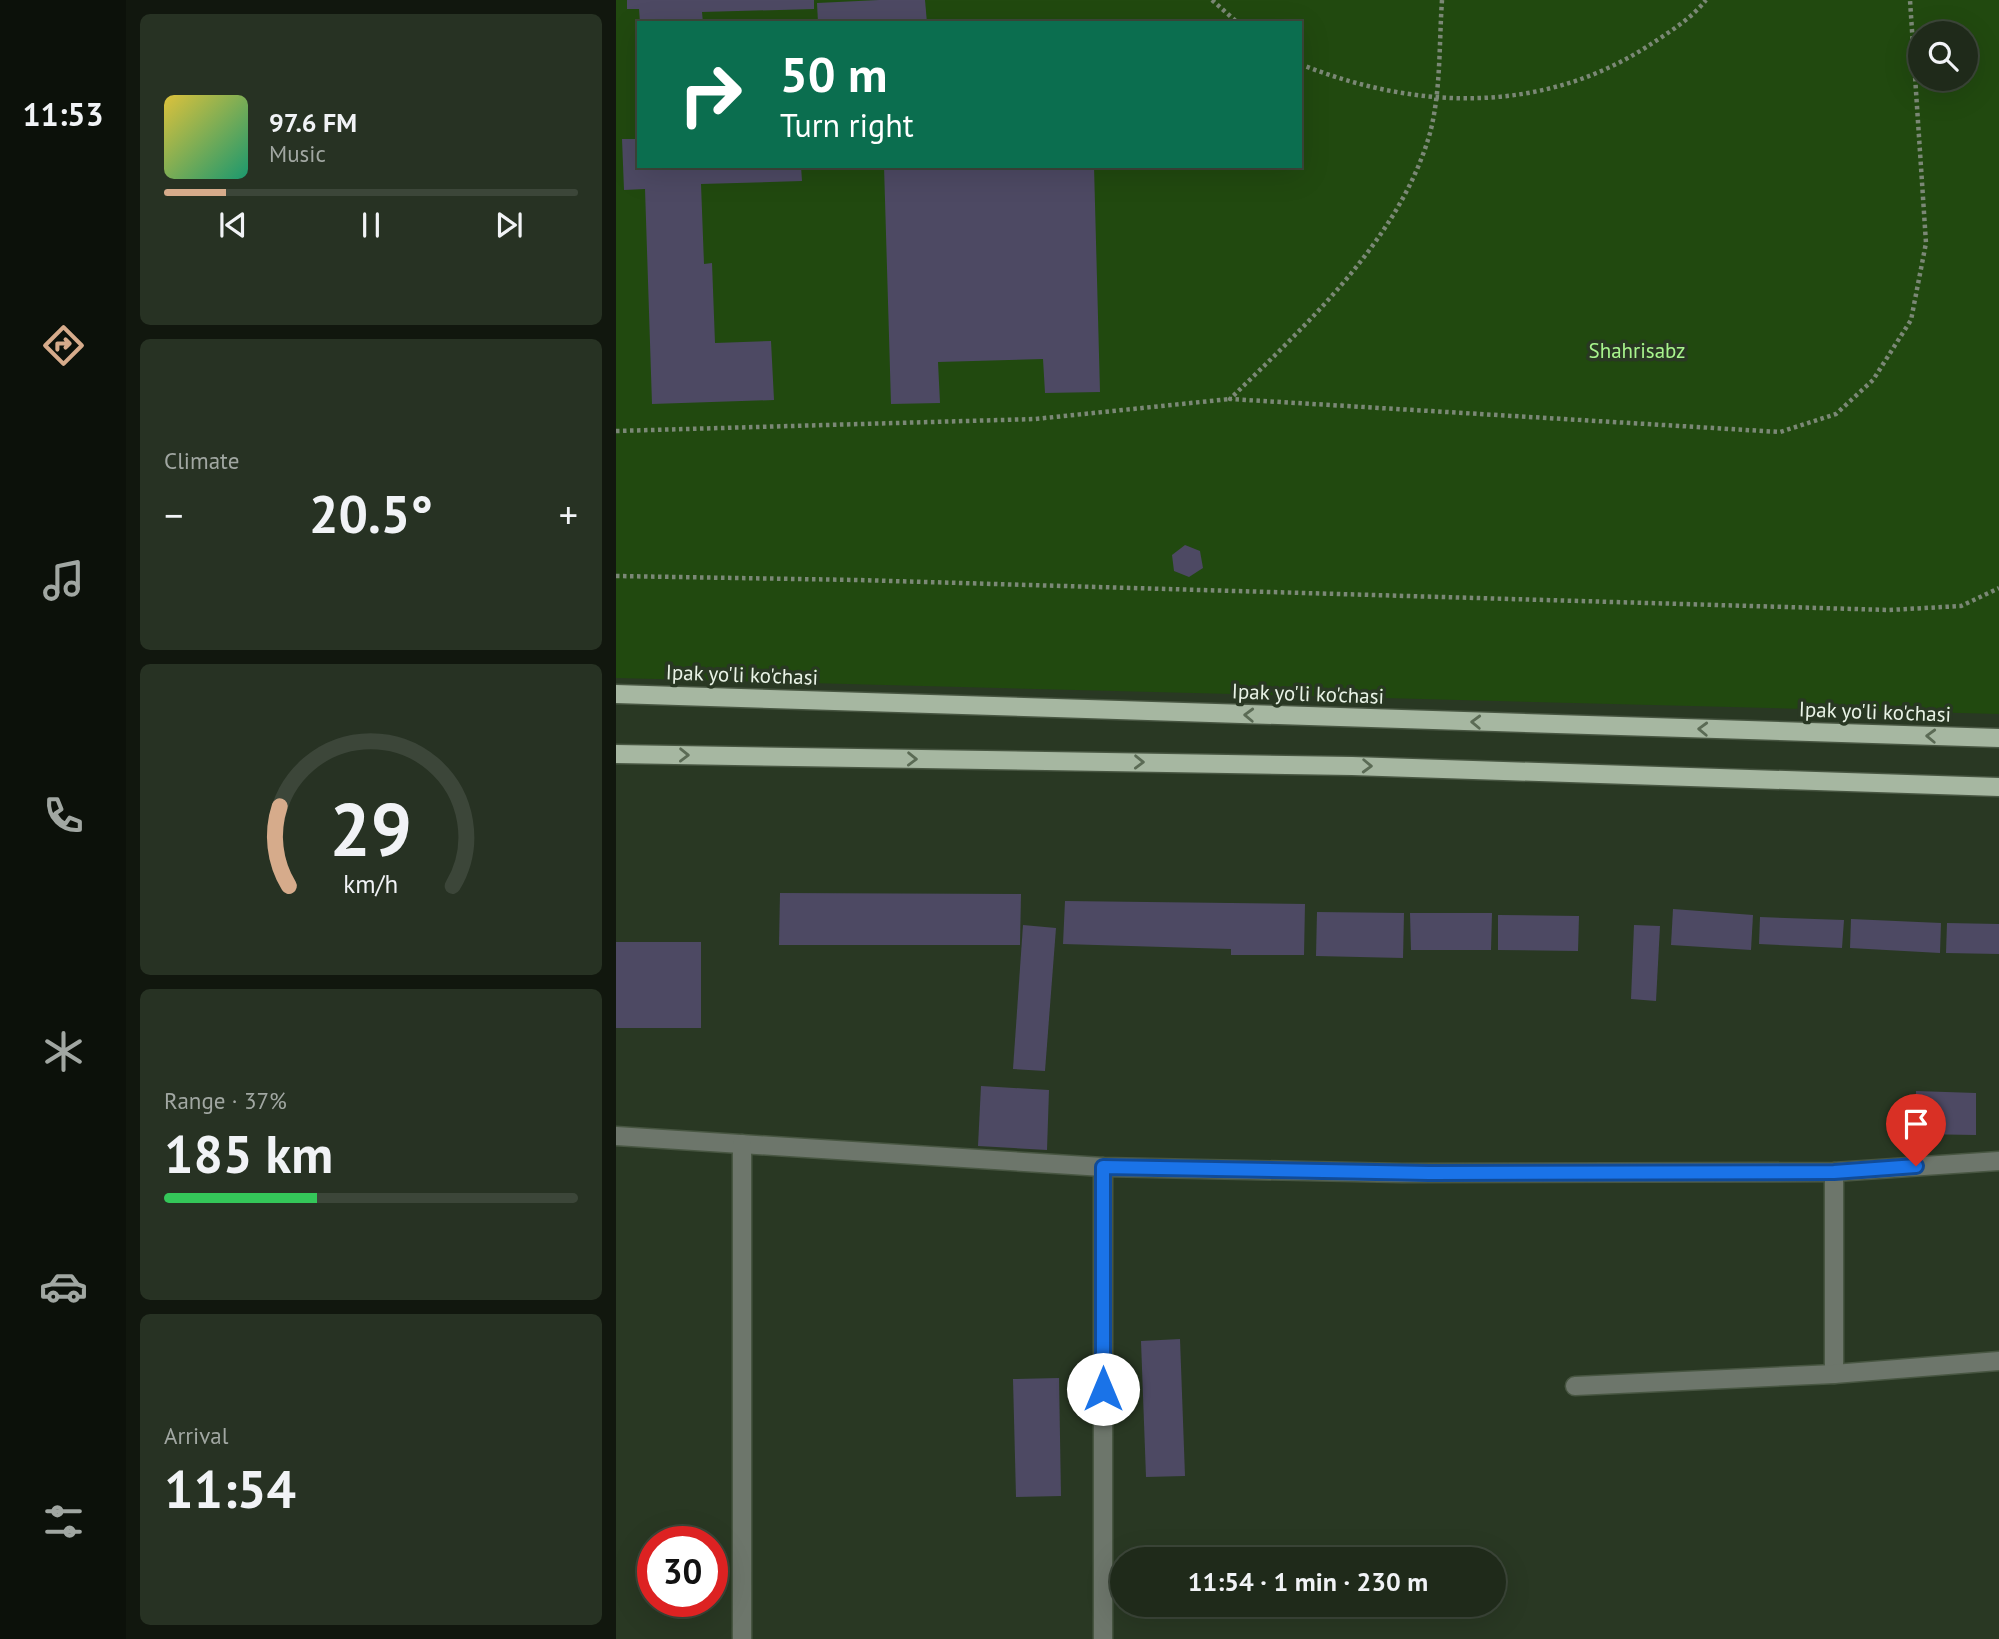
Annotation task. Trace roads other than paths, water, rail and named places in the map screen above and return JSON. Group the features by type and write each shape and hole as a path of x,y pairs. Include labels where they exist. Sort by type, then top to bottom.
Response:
{"main road":[{"name":"Ipak yo'li ko'chasi","path":"616,694 1999,738"},
{"path":"616,754 1352,766 1999,787"}],"street":[{"path":"616,1136 1103,1167 1402,1173 1834,1172 1999,1161"},
{"path":"742,1144 742,1639"},
{"path":"1103,1167 1103,1639"},
{"path":"1834,1172 1834,1374"},
{"path":"1575,1386 1834,1374 1999,1361"}],"park label":[{"name":"Shahrisabz","path":"1637,351"}]}
